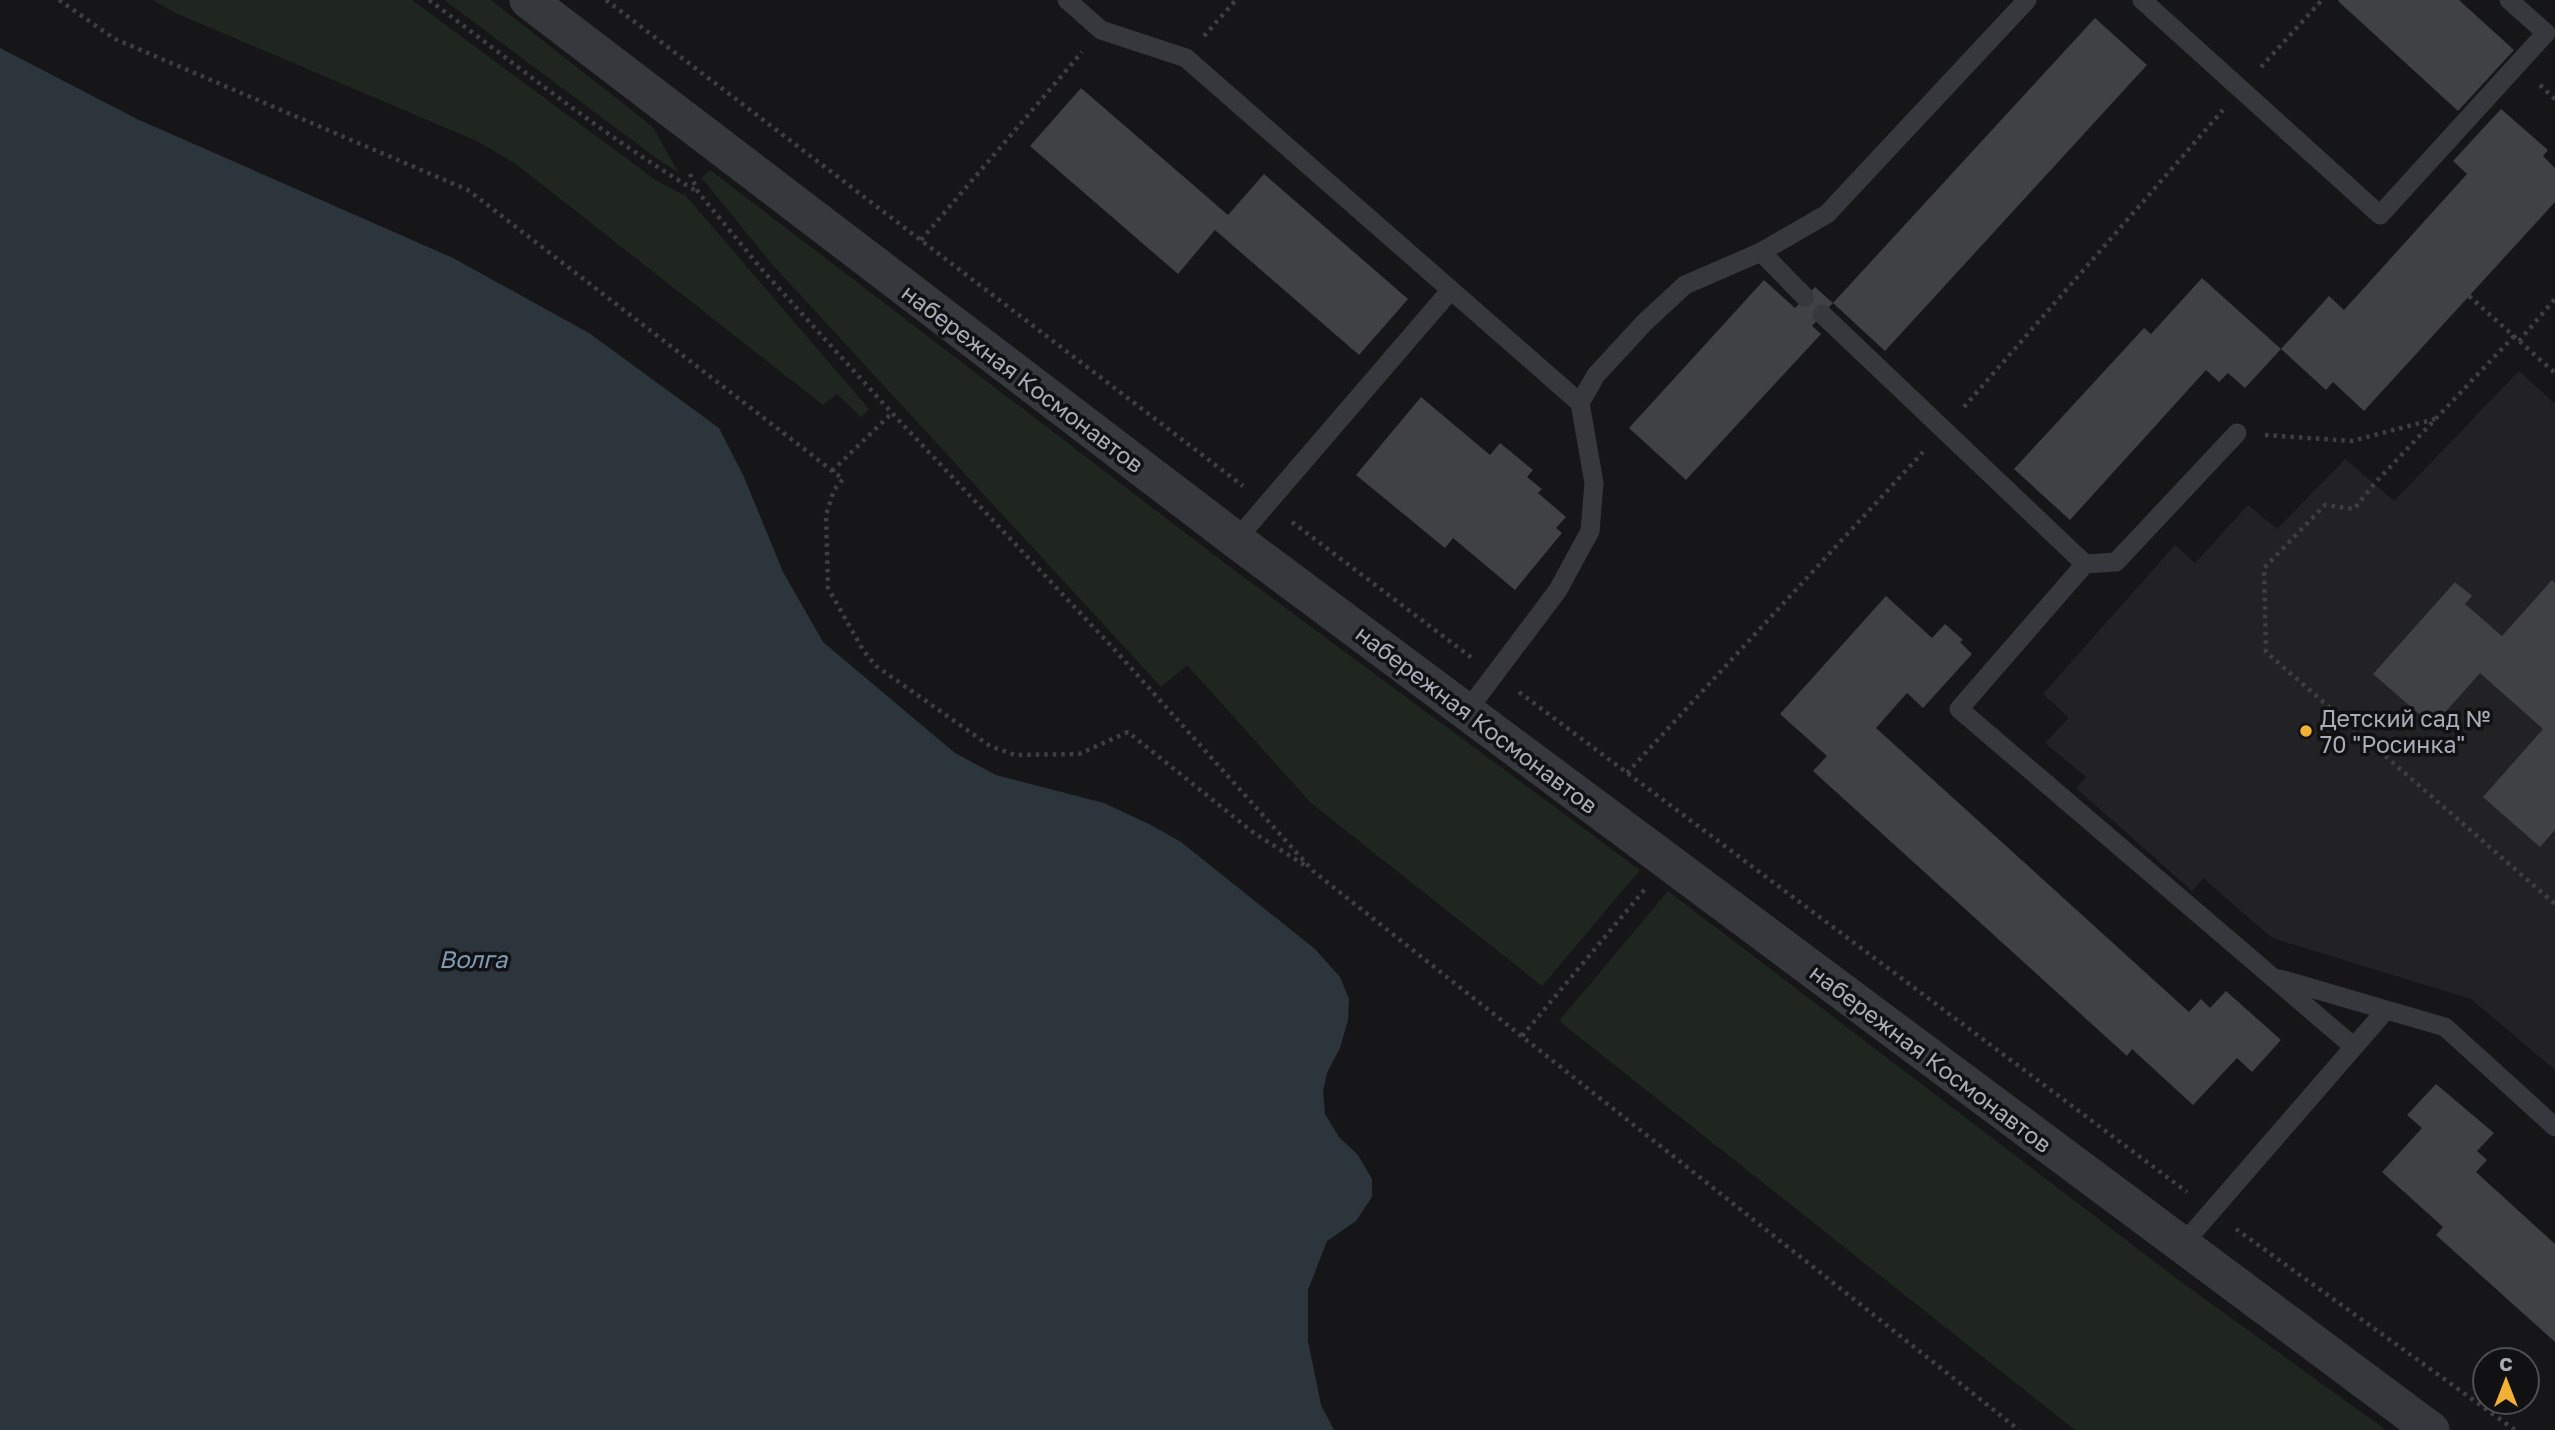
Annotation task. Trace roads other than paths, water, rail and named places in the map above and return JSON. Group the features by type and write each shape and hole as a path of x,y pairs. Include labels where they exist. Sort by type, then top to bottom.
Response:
{"street":[{"name":"набережная Космонавтов","path":"528,0 1236,540 2431,1430"}],"lane":[{"path":"1067,0 1101,30 1186,58 1580,403 1594,483 1590,531 1558,590 1466,711"},
{"path":"1580,403 1596,375 1645,321 1685,285 1761,252 1827,214 2027,0"},
{"path":"2142,0 2380,215 2546,33 2509,0"},
{"path":"1761,252 1805,297"},
{"path":"1236,540 1450,291"},
{"path":"1822,314 2085,564"},
{"path":"2237,433 2116,562 2085,564 1959,709 2354,1047"},
{"path":"2271,976 2445,1027 2555,1127"},
{"path":"2183,1244 2386,1010"}],"water":[{"name":"Волга","path":"0,48 137,119 453,258 589,333 719,428 744,477 783,572 823,642 955,753 996,775 1104,803 1151,825 1181,842 1315,949 1340,977 1349,999 1348,1020 1340,1048 1327,1073 1323,1091 1325,1114 1339,1137 1358,1155 1372,1179 1372,1197 1356,1221 1327,1241 1308,1290 1308,1341 1321,1405 1334,1430 0,1430"}],"place":[{"name":"Детский сад № 70 \"Росинка\"","path":"2306,731"}]}
